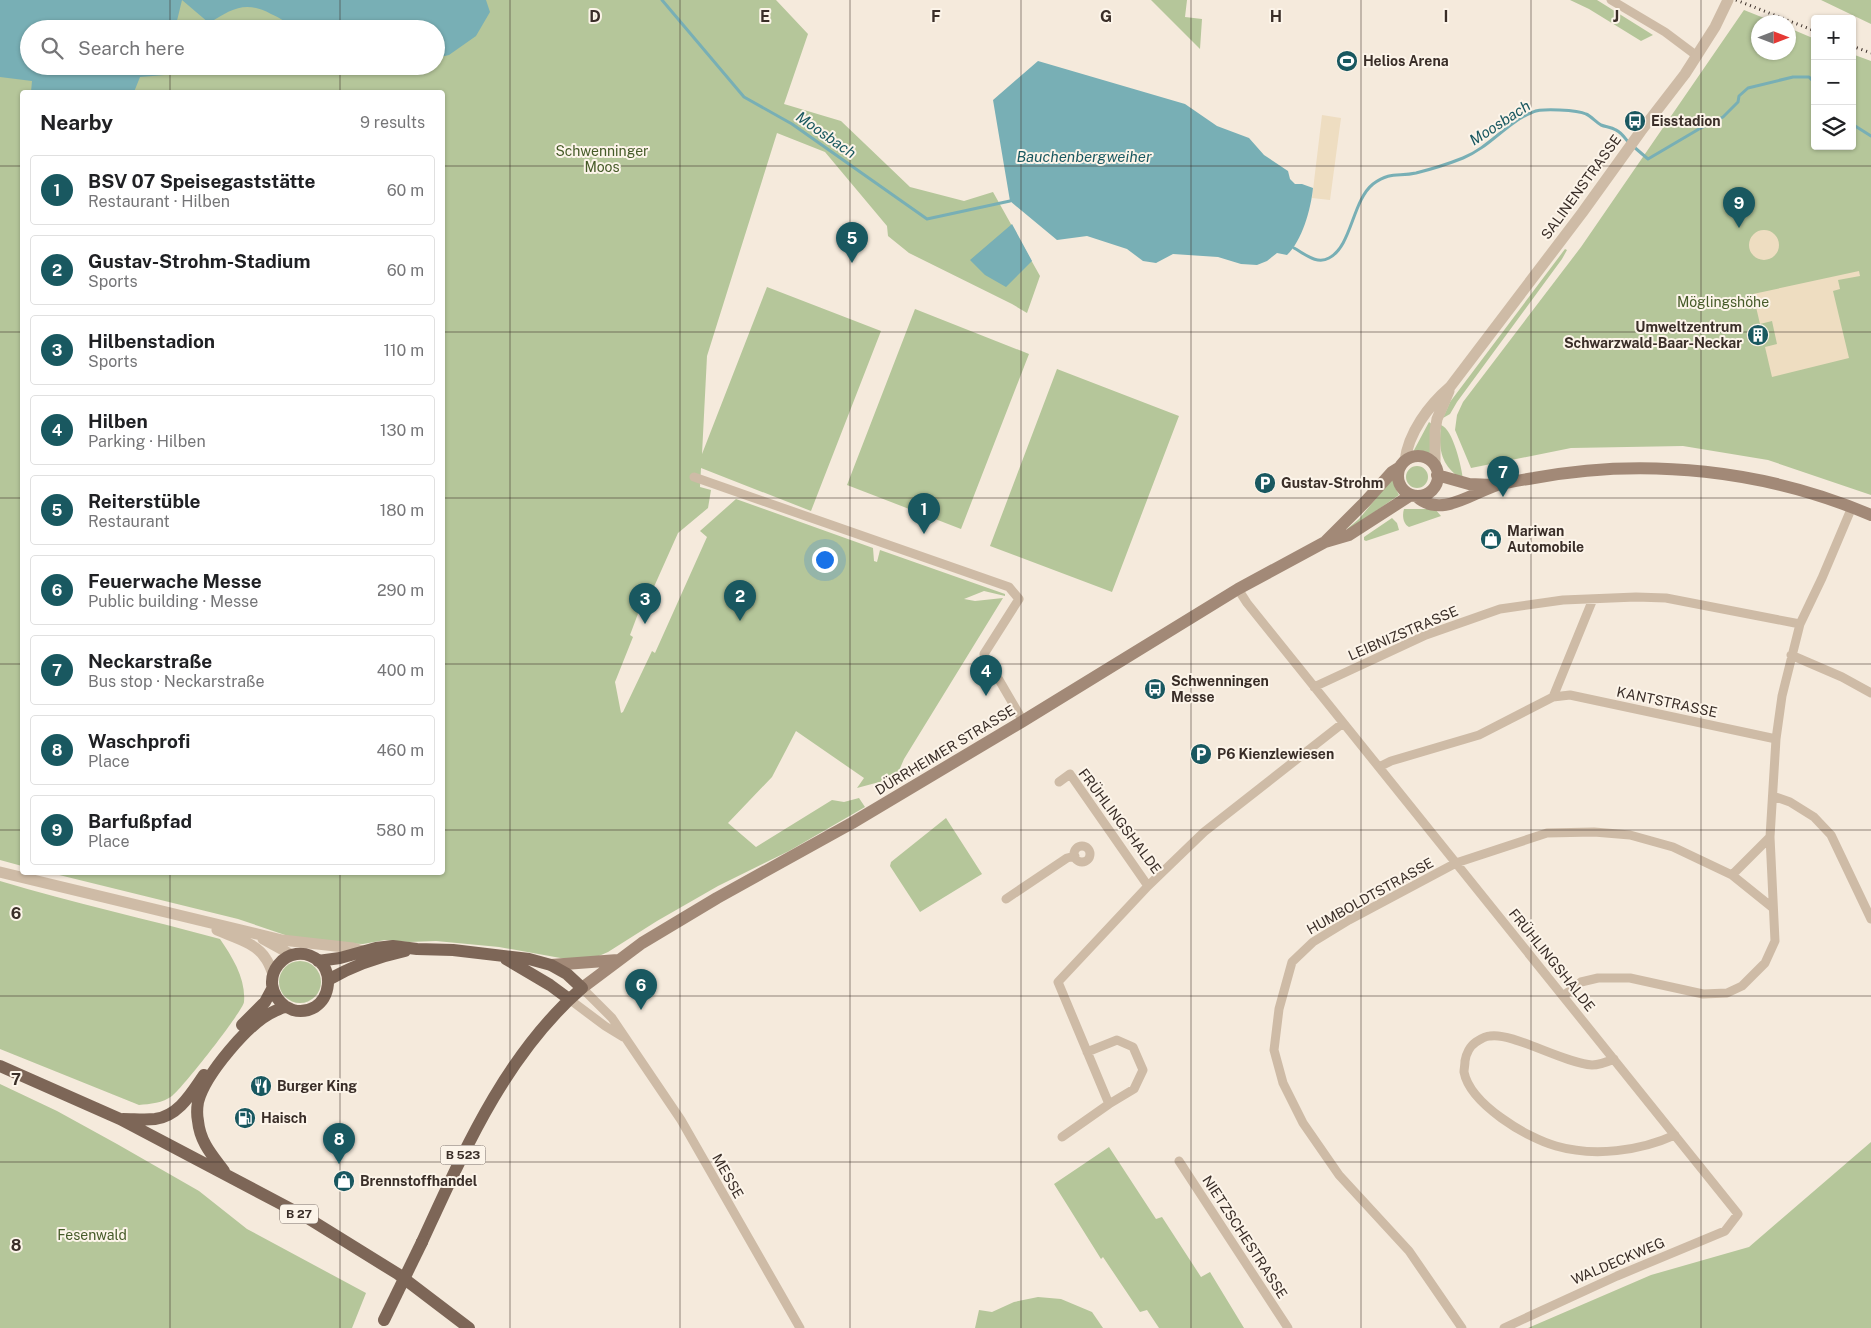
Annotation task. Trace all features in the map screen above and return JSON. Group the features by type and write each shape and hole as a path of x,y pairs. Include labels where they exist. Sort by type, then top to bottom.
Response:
{"main road":[{"path":"1414,495 1425,495 1435,486 1436,471 1430,461 1422,457 1414,457 1402,464 1398,476 1403,489 1430,505 1466,500 1496,486 1559,473 1672,468 1758,480 1852,507 1871,515"},
{"name":"DÜRRHEIMER STRASSE","path":"1325,542 1402,464"},
{"path":"1436,471 1469,484 1496,486"},
{"name":"DÜRRHEIMER STRASSE","path":"582,988 618,960 717,898 852,823 1238,589 1325,542 1349,535 1414,495"},
{"path":"318,961 393,946 453,950 530,959 551,965 567,974 582,988"},
{"path":"328,980 345,970 373,960 417,949"},
{"path":"120,1119 157,1119 172,1112 184,1103 221,1049 265,1002 272,989 273,974 284,959 292,955 310,956 318,961 326,972 328,980 325,995 314,1007 299,1011 280,1003 272,989"},
{"path":"501,956 550,985 569,999"},
{"path":"551,965 618,960"},
{"name":"B 523","path":"382,1324 479,1122 510,1071 547,1022 582,988"},
{"path":"227,1175 201,1140 198,1102 204,1088 220,1063 244,1033 263,1016 286,1007"},
{"name":"B 27","path":"0,1066 120,1119 306,1217 370,1255 470,1328"}],"street":[{"path":"1611,0 1665,32 1697,56"},
{"name":"SALINENSTRASSE","path":"1402,464 1414,430 1442,394 1450,387 1685,74 1728,0"},
{"name":"SALINENSTRASSE","path":"1436,471 1434,430 1450,387"},
{"path":"694,477 1009,587 1019,599 984,654 1023,721"},
{"path":"1563,996 1581,982 1598,978 1630,978 1703,994 1727,993 1742,986 1765,963 1775,941 1770,837 1776,739 1782,696 1800,624 1852,507"},
{"name":"FRÜHLINGSHALDE","path":"1238,589 1314,687 1738,1214"},
{"name":"LEIBNIZSTRASSE","path":"1314,687 1426,635 1500,609 1563,600 1636,597 1666,598 1800,624"},
{"path":"1553,697 1593,599"},
{"path":"1791,655 1842,677 1871,693"},
{"name":"KANTSTRASSE","path":"1378,767 1390,761 1479,735 1553,697 1570,695 1776,739"},
{"name":"FRÜHLINGSHALDE","path":"1059,782 1070,774 1148,886 1204,832 1343,723"},
{"path":"1773,796 1790,802 1814,816 1831,836 1871,919"},
{"name":"HUMBOLDTSTRASSE","path":"1462,1328 1409,1251 1339,1175 1303,1123 1283,1083 1274,1050 1279,1008 1292,962 1313,942 1456,864 1547,833 1594,832 1630,836 1673,847 1732,875 1774,908"},
{"path":"1732,875 1770,837"},
{"path":"1006,899 1068,858 1075,856"},
{"path":"0,872 254,934 282,940 354,948 363,952"},
{"path":"1109,1104 1058,982 1148,886"},
{"path":"188,917 253,946 261,952 273,974"},
{"path":"254,934 292,955"},
{"name":"MESSE","path":"582,988 612,1018 681,1120 800,1328"},
{"name":"MESSE","path":"569,999 627,1040"},
{"path":"1614,1059 1593,1065 1562,1058 1510,1038 1490,1036 1475,1042 1466,1055 1464,1072 1470,1087 1493,1112 1525,1133 1556,1146 1590,1151 1614,1151 1658,1143 1675,1135"},
{"path":"1062,1137 1109,1104 1134,1090 1143,1070 1133,1047 1118,1040 1087,1052"},
{"name":"NIETZSCHESTRASSE","path":"1179,1161 1288,1328"},
{"name":"WALDECKWEG","path":"1504,1328 1617,1276 1725,1231 1738,1214"}],"green space":[{"name":"Schwenninger Moos","path":"0,0 776,0 808,34 784,104 841,121 910,187 964,201 993,192 1040,276 1027,313 909,253 888,236 887,226 825,152 777,133 707,356 702,454 767,287 881,331 811,511 701,468 700,487 711,490 708,508 678,533 653,589 648,587 630,635 633,637 615,682 621,713 652,651 655,653 707,537 700,531 736,499 873,548 874,561 877,562 880,550 1005,594 1005,596 984,591 964,599 975,601 1003,598 904,759 898,773 883,781 857,788 864,778 796,731 772,777 728,823 756,847 832,800 844,802 859,798 865,807 789,851 718,886 608,952 592,959 577,961 499,947 436,941 409,942 385,940 363,944 335,943 294,938 238,919 59,875 445,875 445,90 20,90 20,865 0,860"},
{"path":"1151,0 1187,0 1185,17 1202,19 1200,49"},
{"path":"1570,0 1597,0 1653,35 1641,41 1589,9"},
{"path":"1821,0 1871,0 1871,24 1856,17 1856,15"},
{"name":"Möglingshöhe","path":"1744,10 1756,15 1751,15 1751,60 1796,60 1796,31 1811,37 1811,150 1856,150 1856,55 1871,61 1871,495 1768,460 1683,446 1571,448 1471,468 1455,430 1457,415 1463,402 1581,247"},
{"path":"1565,249 1567,250 1562,259 1450,414 1443,418 1450,402"},
{"path":"915,309 1029,354 961,529 847,485"},
{"path":"1057,369 1179,416 1112,592 990,546"},
{"path":"1429,422 1433,425 1431,456 1423,452 1413,452"},
{"path":"1441,425 1453,441 1459,458 1463,480 1450,469 1443,457 1440,442"},
{"path":"1417,466 1425,469 1428,477 1425,485 1417,488 1409,485 1406,477 1409,469"},
{"path":"1393,478 1399,495 1347,531 1347,529 1359,519"},
{"path":"1404,509 1435,509 1441,516 1409,527 1405,524"},
{"path":"1392,518 1397,523 1399,530 1366,541 1364,540 1364,537"},
{"path":"946,818 982,874 920,912 890,866 891,862"},
{"path":"0,881 220,939 234,961 241,977 244,1002 234,1020 187,1080 172,1096 161,1102 139,1105 0,1049"},
{"path":"300,961 315,967 321,982 315,997 300,1003 285,997 279,982 285,967"},
{"name":"Fesenwald","path":"0,1084 57,1111 117,1144 199,1191 247,1229 366,1293 352,1328 0,1328"},
{"path":"1871,1142 1871,1328 1528,1328 1651,1275 1749,1247"},
{"path":"1109,1147 1156,1219 1162,1217 1201,1277 1210,1272 1244,1328 1159,1328 1147,1310 1140,1312 1103,1257 1101,1259 1054,1184"},
{"path":"1038,1297 1061,1299 1092,1312 1103,1328 975,1328 979,1310 992,1312 1014,1302"}],"shaded area":[{"path":"1322,115 1341,118 1330,200 1312,198"},
{"path":"1764,230 1774,235 1779,245 1774,255 1764,260 1754,255 1749,245 1754,235"},
{"path":"1859,271 1860,276 1838,280 1840,289 1833,291 1849,358 1772,377 1765,347 1777,344 1772,321 1760,324 1753,294"}],"water":[{"path":"0,0 182,0 177,20 20,20 20,75 165,75 140,77 135,90 31,90 32,81 0,77"},
{"path":"182,0 486,0 490,12 476,36 445,56 445,20 282,20 262,10 246,7 232,10 214,20 205,20"},
{"name":"Bauchenbergweiher","path":"1038,61 1185,104 1217,126 1249,138 1264,155 1288,171 1290,179 1295,184 1302,184 1313,188 1305,224 1292,249 1287,255 1277,253 1267,261 1257,265 1241,264 1218,257 1173,254 1156,263 1143,261 1127,249 1087,236 1057,240 1010,201 993,100"},
{"path":"1012,224 1032,261 1006,287 985,275 970,260"}],"waterway":[{"name":"Moosbach","path":"662,0 744,97 792,124 927,219 1010,201"},
{"name":"Moosbach","path":"1634,147 1648,159 1723,117 1738,102 1739,96 1748,88 1793,77 1809,77 1811,79"},
{"name":"Moosbach","path":"1294,248 1316,259 1325,260 1329,258 1343,244 1360,201 1373,184 1385,177 1416,173 1463,158 1482,148 1515,122 1533,112 1551,110 1582,113 1588,115 1601,125 1618,131 1629,143"},
{"name":"Moosbach","path":"1856,127 1871,136"}],"railway":[{"path":"1736,0 1811,29"},
{"path":"1856,47 1871,53"}],"place":[{"name":"Helios Arena","path":"1347,61"},
{"name":"Eisstadion","path":"1635,121"},
{"name":"Barfußpfad","path":"1739,228"},
{"name":"Reiterstüble","path":"852,263"},
{"name":"Umweltzentrum Schwarzwald-Baar-Neckar","path":"1758,335"},
{"name":"Gustav-Strohm","path":"1265,483"},
{"name":"Neckarstraße","path":"1503,497"},
{"name":"BSV 07 Speisegaststätte","path":"924,534"},
{"name":"Mariwan Automobile","path":"1491,539"},
{"name":"Gustav-Strohm-Stadium","path":"740,621"},
{"name":"Hilbenstadion","path":"645,624"},
{"name":"Schwenningen Messe","path":"1155,689"},
{"name":"Hilben","path":"986,696"},
{"name":"P6 Kienzlewiesen","path":"1201,754"},
{"name":"Feuerwache Messe","path":"641,1010"},
{"name":"Burger King","path":"261,1086"},
{"name":"Haisch","path":"245,1118"},
{"name":"Waschprofi","path":"339,1164"},
{"name":"Brennstoffhandel","path":"344,1181"}]}
